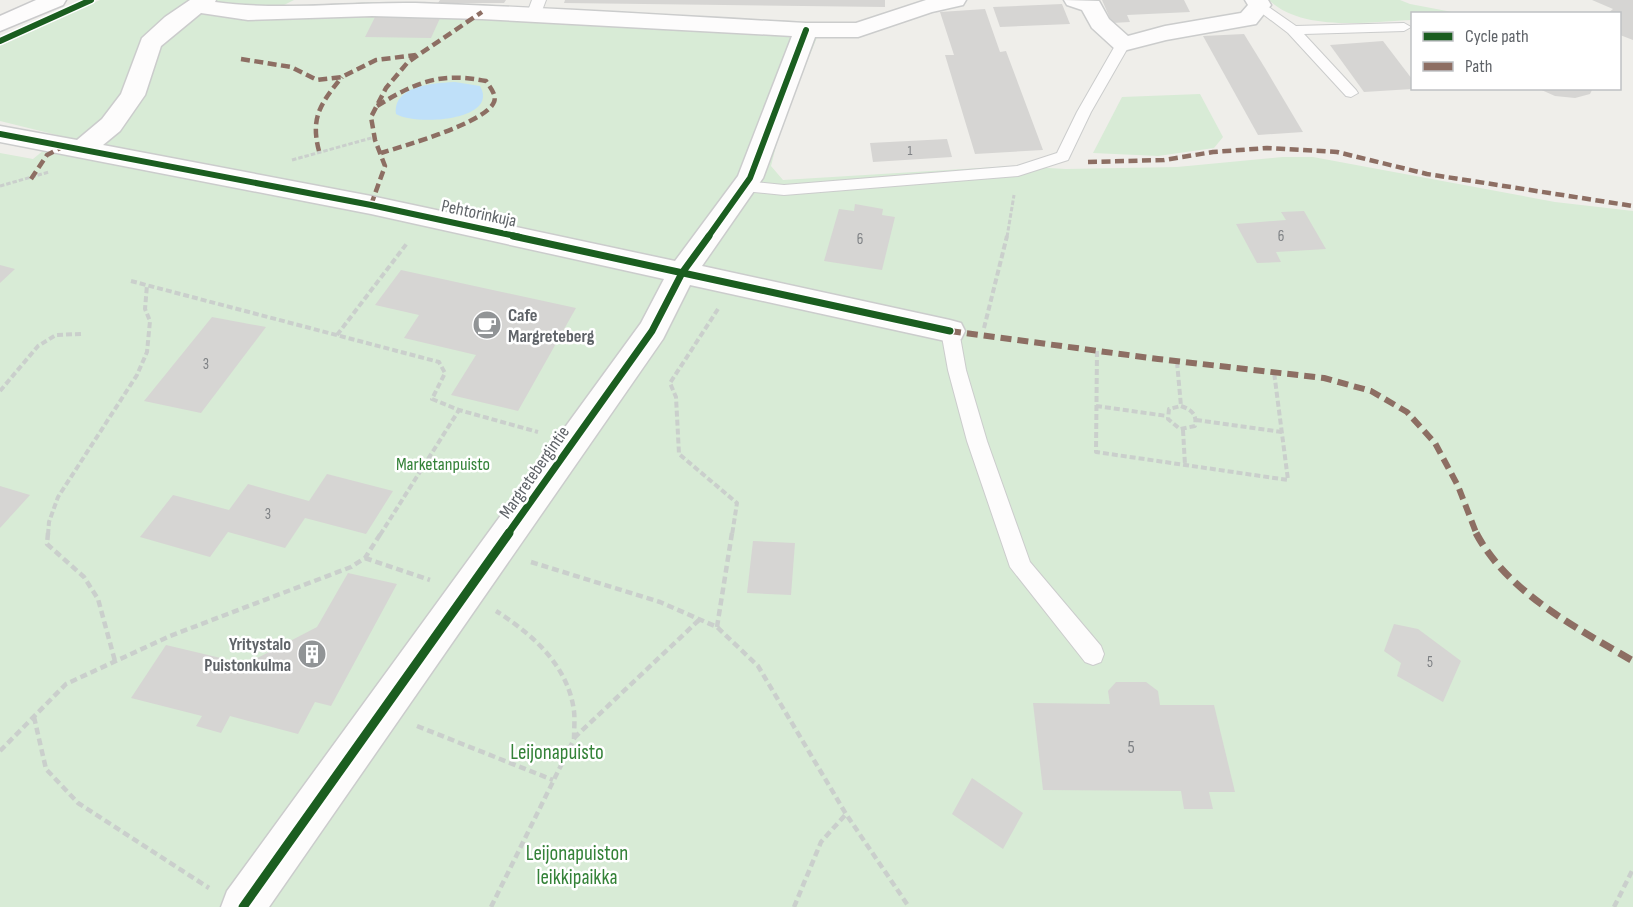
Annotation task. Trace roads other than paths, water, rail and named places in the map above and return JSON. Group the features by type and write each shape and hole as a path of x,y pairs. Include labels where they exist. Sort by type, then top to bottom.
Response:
{"street":[{"path":"0,24 56,0"},
{"path":"84,148 111,126 133,95 150,43 173,22 202,3 248,13 372,9 536,8 806,30 858,30 925,7 955,0"},
{"path":"1075,0 1091,6 1100,23 1123,44 1165,33 1248,19 1258,3"},
{"name":"Margretebergintie","path":"231,901 382,711 652,331 682,273 750,178 806,30"},
{"name":"Pehtorinkuja","path":"0,134 84,148 426,217 951,331"}],"lane":[{"path":"1258,3 1293,30 1351,93"},
{"path":"1293,30 1404,27"},
{"path":"744,186 784,190 1018,171 1063,156 1123,44"},
{"path":"951,331 957,370 977,441 1021,567 1094,654"}],"water":[{"path":"455,82 480,86 483,98 478,107 453,118 436,120 406,118 396,114 397,104 408,91 437,83"}],"place":[{"name":"Cafe Margreteberg","path":"487,325"},
{"name":"Yritystalo Puistonkulma","path":"312,654"}],"park label":[{"name":"Marketanpuisto","path":"443,464"},
{"name":"Leijonapuisto","path":"557,752"},
{"name":"Leijonapuiston leikkipaikka","path":"577,865"}]}
